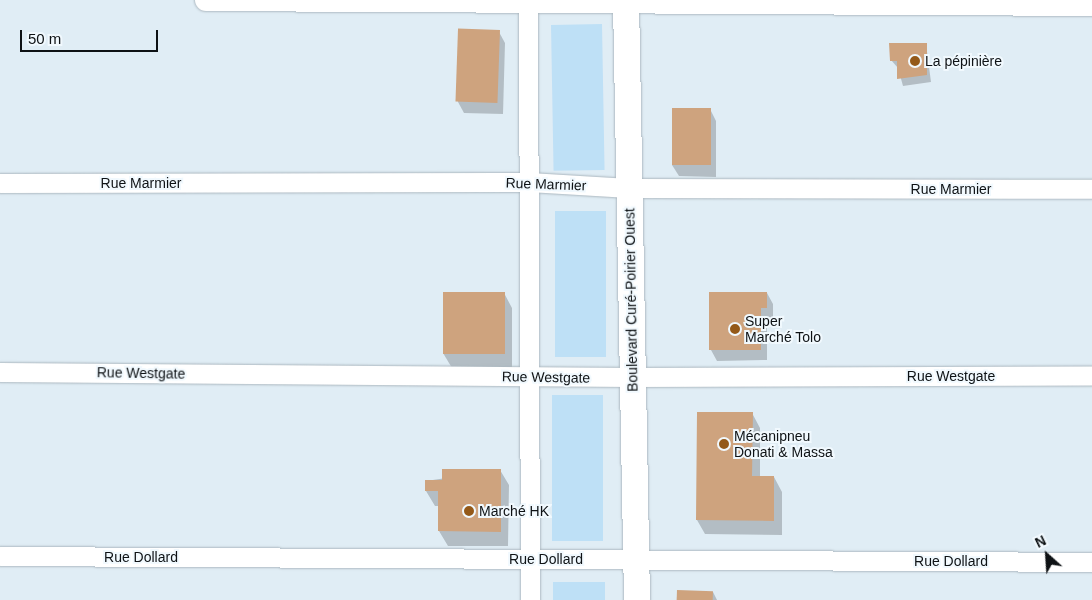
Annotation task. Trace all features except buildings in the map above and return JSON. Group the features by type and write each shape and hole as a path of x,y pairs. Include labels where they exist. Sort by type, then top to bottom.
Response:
{"main road":[{"name":"Boulevard Curé-Poirier Ouest","path":"626,1 637,600"}],"street":[{"path":"206,0 1092,5"},
{"path":"528,2 530,600"},
{"name":"Rue Marmier","path":"0,183 529,182 629,188 1092,189"},
{"name":"Rue Westgate","path":"0,372 633,377 1092,375"},
{"name":"Rue Dollard","path":"0,556 1092,562"}],"shaded area":[{"path":"602,24 605,170 554,171 551,25"},
{"path":"555,211 606,211 606,357 555,357"},
{"path":"552,395 603,395 603,541 552,541"},
{"path":"553,582 605,582 605,600 553,600"}],"place":[{"name":"La pépinière","path":"915,61"},
{"name":"Super Marché Tolo","path":"735,329"},
{"name":"Mécanipneu Donati & Massa","path":"724,444"},
{"name":"Marché HK","path":"469,511"}]}
